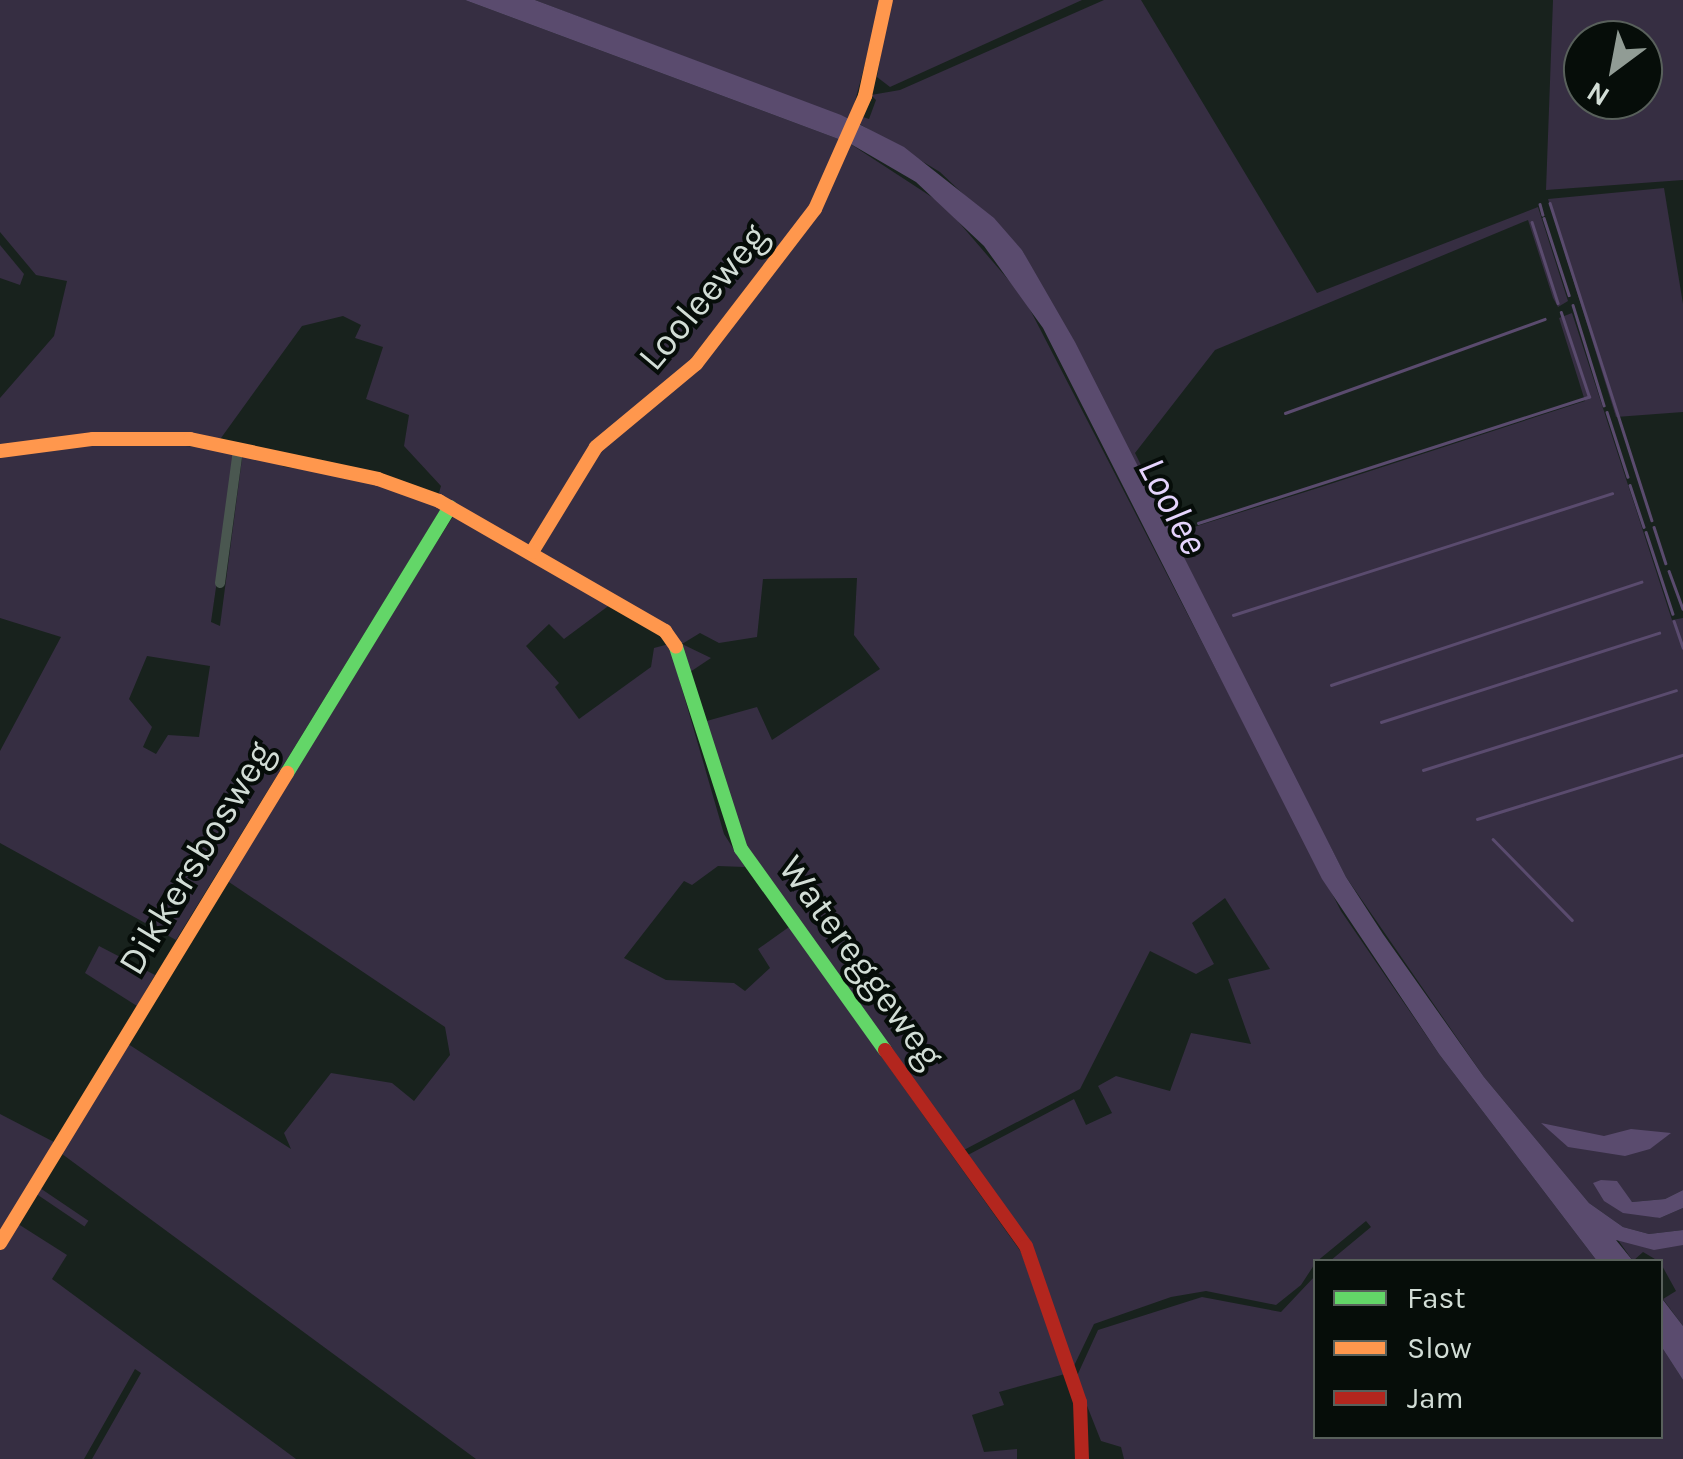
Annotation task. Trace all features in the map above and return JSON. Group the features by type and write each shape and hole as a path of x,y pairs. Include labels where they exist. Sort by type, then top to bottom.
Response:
{"street":[{"name":"Looleeweg","path":"532,552 596,447 670,391 800,231 855,119 886,0"},
{"path":"0,451 93,439 190,439 378,479 450,507 532,552"},
{"path":"220,584 238,449"},
{"name":"Dikkersbosweg","path":"0,1243 450,507"},
{"name":"Watereggeweg","path":"532,552 674,640 741,849 1026,1246 1080,1402 1082,1459"}],"shaded area":[{"path":"0,0 465,0 841,140 820,193 684,368 592,442 528,545 438,496 441,486 404,446 409,415 366,399 383,347 355,338 361,325 343,316 302,326 221,438 0,447 0,398 54,336 67,281 36,275 0,232"},
{"path":"465,0 535,0 841,115 904,147 994,218 1022,250 1075,342 1346,877 1383,934 1484,1077 1589,1203 1623,1227 1649,1234 1683,1230 1683,1245 1654,1250 1616,1240 1631,1259 1595,1259 1439,1054 1322,879 1043,328 984,246 916,182 849,143"},
{"path":"535,0 882,0 850,120"},
{"path":"890,0 1082,0 890,87 877,77"},
{"path":"1104,0 1141,0 1317,293 1538,207 1568,301 1558,307 1553,298 1528,220 1215,350 1135,453 1175,533 1321,487 1585,401 1559,318 1572,313 1672,620 1683,618 1683,1190 1665,1199 1632,1202 1601,1180 1648,1215 1660,1218 1683,1208 1683,1230 1649,1234 1623,1227 1589,1203 1484,1077 1346,877 1022,250 940,172 858,123 860,116 869,119 876,100 871,95 900,90"},
{"path":"1553,0 1683,0 1683,180 1546,190"},
{"path":"849,143 944,205 1024,298 1341,911 1439,1054 1595,1259 1332,1259 1371,1227 1366,1221 1320,1259 1313,1259 1313,1267 1301,1285 1276,1305 1206,1291 1171,1297 1094,1324 1072,1370 1027,1243 966,1156 1074,1099 1086,1125 1112,1113 1098,1086 1116,1076 1170,1091 1191,1033 1251,1044 1228,979 1270,969 1225,898 1192,923 1214,964 1196,974 1150,951 1080,1089 962,1151 739,835 703,722 757,707 772,740 880,669 854,635 857,578 763,579 757,637 719,643 700,633 682,644 711,658 690,672 679,643 540,553 596,453 761,290"},
{"path":"1664,188 1683,304 1683,412 1616,417 1548,199"},
{"path":"0,245 24,274 20,285 0,278"},
{"path":"100,441 236,449 211,622 220,626 243,451 285,467 373,479 442,507 176,940 0,843 0,751 61,637 0,618 0,453","holes":["147,656 210,666 199,737 168,735 156,754 143,747 152,727 129,699"]},
{"path":"454,515 611,604 564,639 549,624 526,646 559,683 555,687 579,719 651,667 654,648 669,644 724,834 745,867 718,866 692,885 684,881 624,958 666,980 734,983 745,991 770,968 758,949 789,927 1021,1252 1065,1374 999,1392 1004,1405 972,1415 984,1452 1017,1449 1017,1459 476,1459 58,1151 125,1042 291,1149 284,1133 331,1073 392,1083 414,1101 450,1055 445,1027 223,878"},
{"path":"99,946 155,975 137,1006 85,973"},
{"path":"0,1114 54,1142 0,1233"},
{"path":"1541,1123 1604,1136 1631,1129 1671,1133 1650,1149 1625,1156 1568,1147"},
{"path":"1617,1181 1632,1202 1665,1199 1683,1190 1683,1208 1660,1218 1623,1213 1604,1201 1593,1183"},
{"path":"37,1186 88,1221 84,1226 33,1192"},
{"path":"15,1222 67,1255 52,1279 296,1459 92,1459 141,1373 135,1369 84,1459 0,1459 0,1246"},
{"path":"1618,1240 1683,1245 1683,1326 1663,1299 1676,1291 1663,1267 1663,1259 1643,1252 1632,1259"},
{"path":"1313,1278 1313,1439 1663,1439 1663,1349 1683,1380 1683,1459 1124,1459 1121,1447 1101,1441 1076,1378 1098,1330 1202,1297 1281,1312"},
{"path":"1663,1300 1683,1326 1683,1380 1663,1349"}],"waterway":[{"path":"1550,203 1652,520"},
{"path":"1540,204 1543,215"},
{"path":"1544,218 1569,295"},
{"path":"1532,222 1558,303"},
{"path":"1573,305 1604,405"},
{"name":"Loolee","path":"1198,523 1589,397 1561,313"},
{"path":"1285,413 1544,319"},
{"path":"1607,412 1628,477"},
{"path":"1630,485 1644,527"},
{"path":"1233,615 1612,493"},
{"path":"1654,527 1666,563"},
{"path":"1646,532 1673,614"},
{"path":"1669,571 1683,609"},
{"path":"1331,685 1641,582"},
{"path":"1674,621 1683,647"},
{"path":"1381,722 1659,633"},
{"path":"1423,770 1676,690"},
{"path":"1477,819 1683,755"},
{"path":"1493,839 1572,920"}],"traffic: fast":[{"path":"287,773 450,507"},
{"path":"676,647 741,849 885,1050"}],"traffic: slow":[{"path":"532,552 596,447 696,364 815,209 865,96 886,0"},
{"path":"0,451 93,439 190,439 378,479 439,501 665,631 676,647"},
{"path":"0,1243 287,773"}],"traffic: jam":[{"path":"885,1050 1026,1246 1080,1402 1082,1459"}]}
